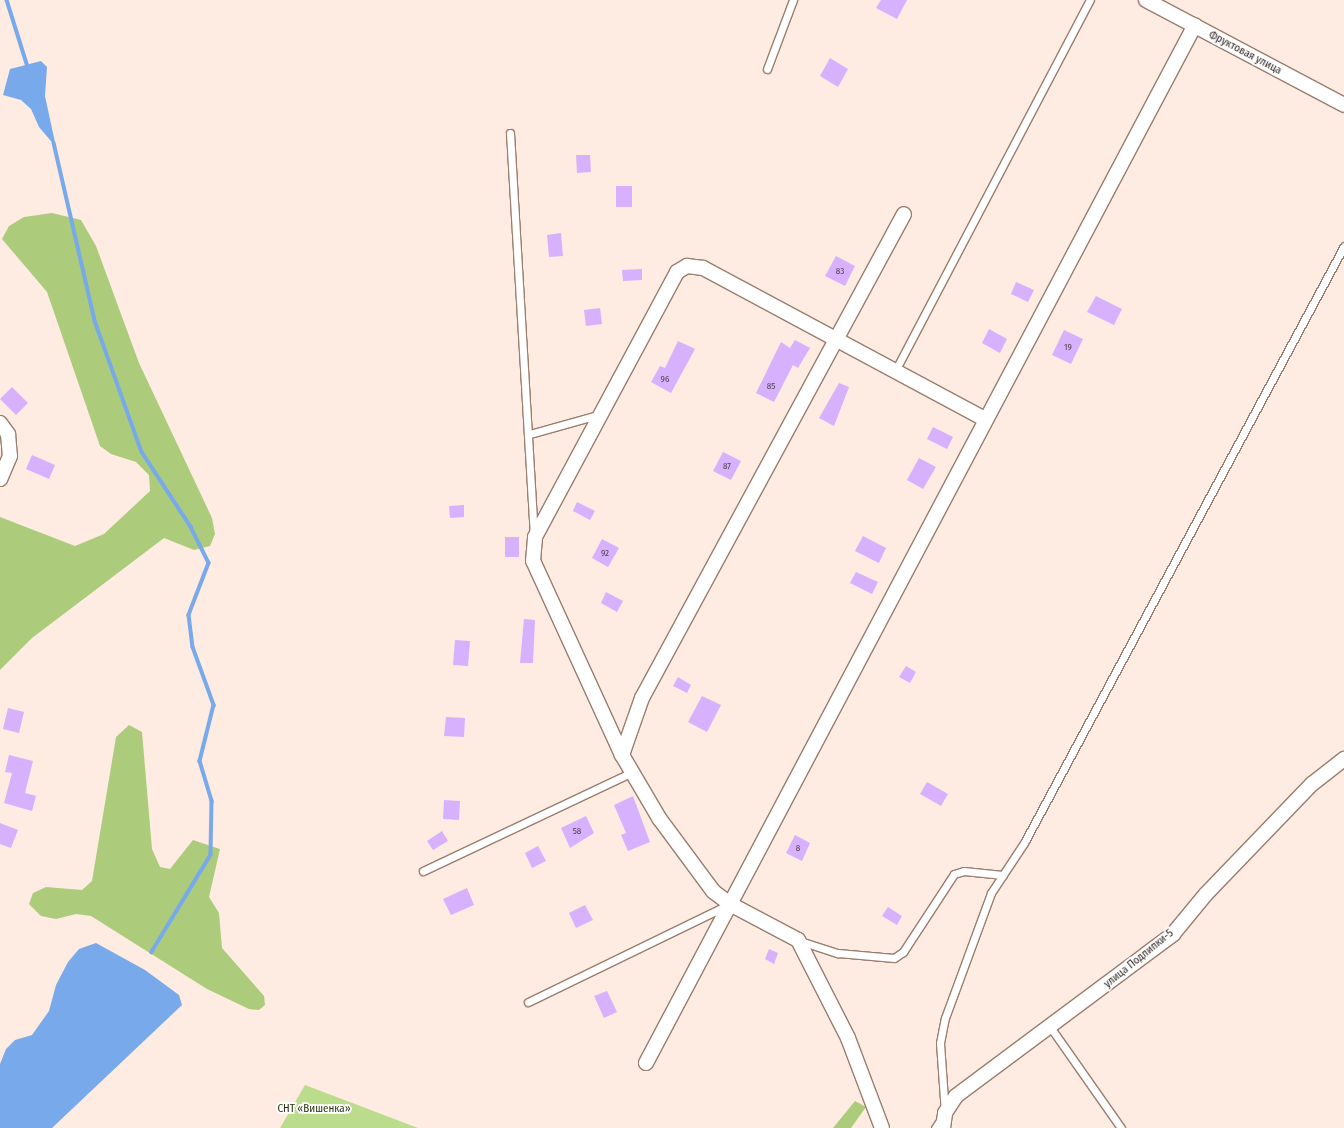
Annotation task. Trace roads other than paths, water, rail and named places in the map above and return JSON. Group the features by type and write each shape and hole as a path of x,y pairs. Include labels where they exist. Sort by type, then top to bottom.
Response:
{"street":[{"name":"Фруктовая улица","path":"1146,0 1344,105"},
{"path":"646,1063 985,418 1195,25"},
{"path":"622,755 642,698 904,214"},
{"path":"882,1128 848,1038 798,940 730,904 713,891 680,850 622,755 533,561 535,536 598,415 676,272 687,266 703,268 985,418"},
{"path":"0,422 8,434 10,456 0,479"},
{"name":"улица Подлипки-5","path":"943,1128 945,1113 956,1096 1051,1028 1173,934 1206,894 1312,784 1344,759"}],"lane":[{"path":"767,69 792,0"},
{"path":"895,371 1090,0"},
{"path":"510,134 530,434 535,536"},
{"path":"935,1128 945,1113 940,1043 945,1018 978,920 1003,875 1024,843 1344,246"},
{"path":"530,434 598,415"},
{"path":"423,871 632,772"},
{"path":"798,940 838,953 894,958 903,952 954,874 964,871 1003,875"},
{"path":"528,1002 730,904"},
{"path":"1051,1028 1120,1128"}],"water":[{"path":"41,61 47,67 45,96 56,147 39,127 31,109 21,100 3,95 10,69"},
{"path":"96,943 145,970 179,995 182,1005 52,1128 0,1128 0,1064 6,1049 15,1040 32,1035 49,1011 56,985 68,962 79,949"}],"waterway":[{"path":"7,0 28,67"},
{"path":"54,143 95,321 142,452 191,527 209,563 189,615 193,647 214,705 200,761 212,801 211,855 152,952"}],"park label":[{"name":"СНТ «Вишенка»","path":"314,1109"}]}
